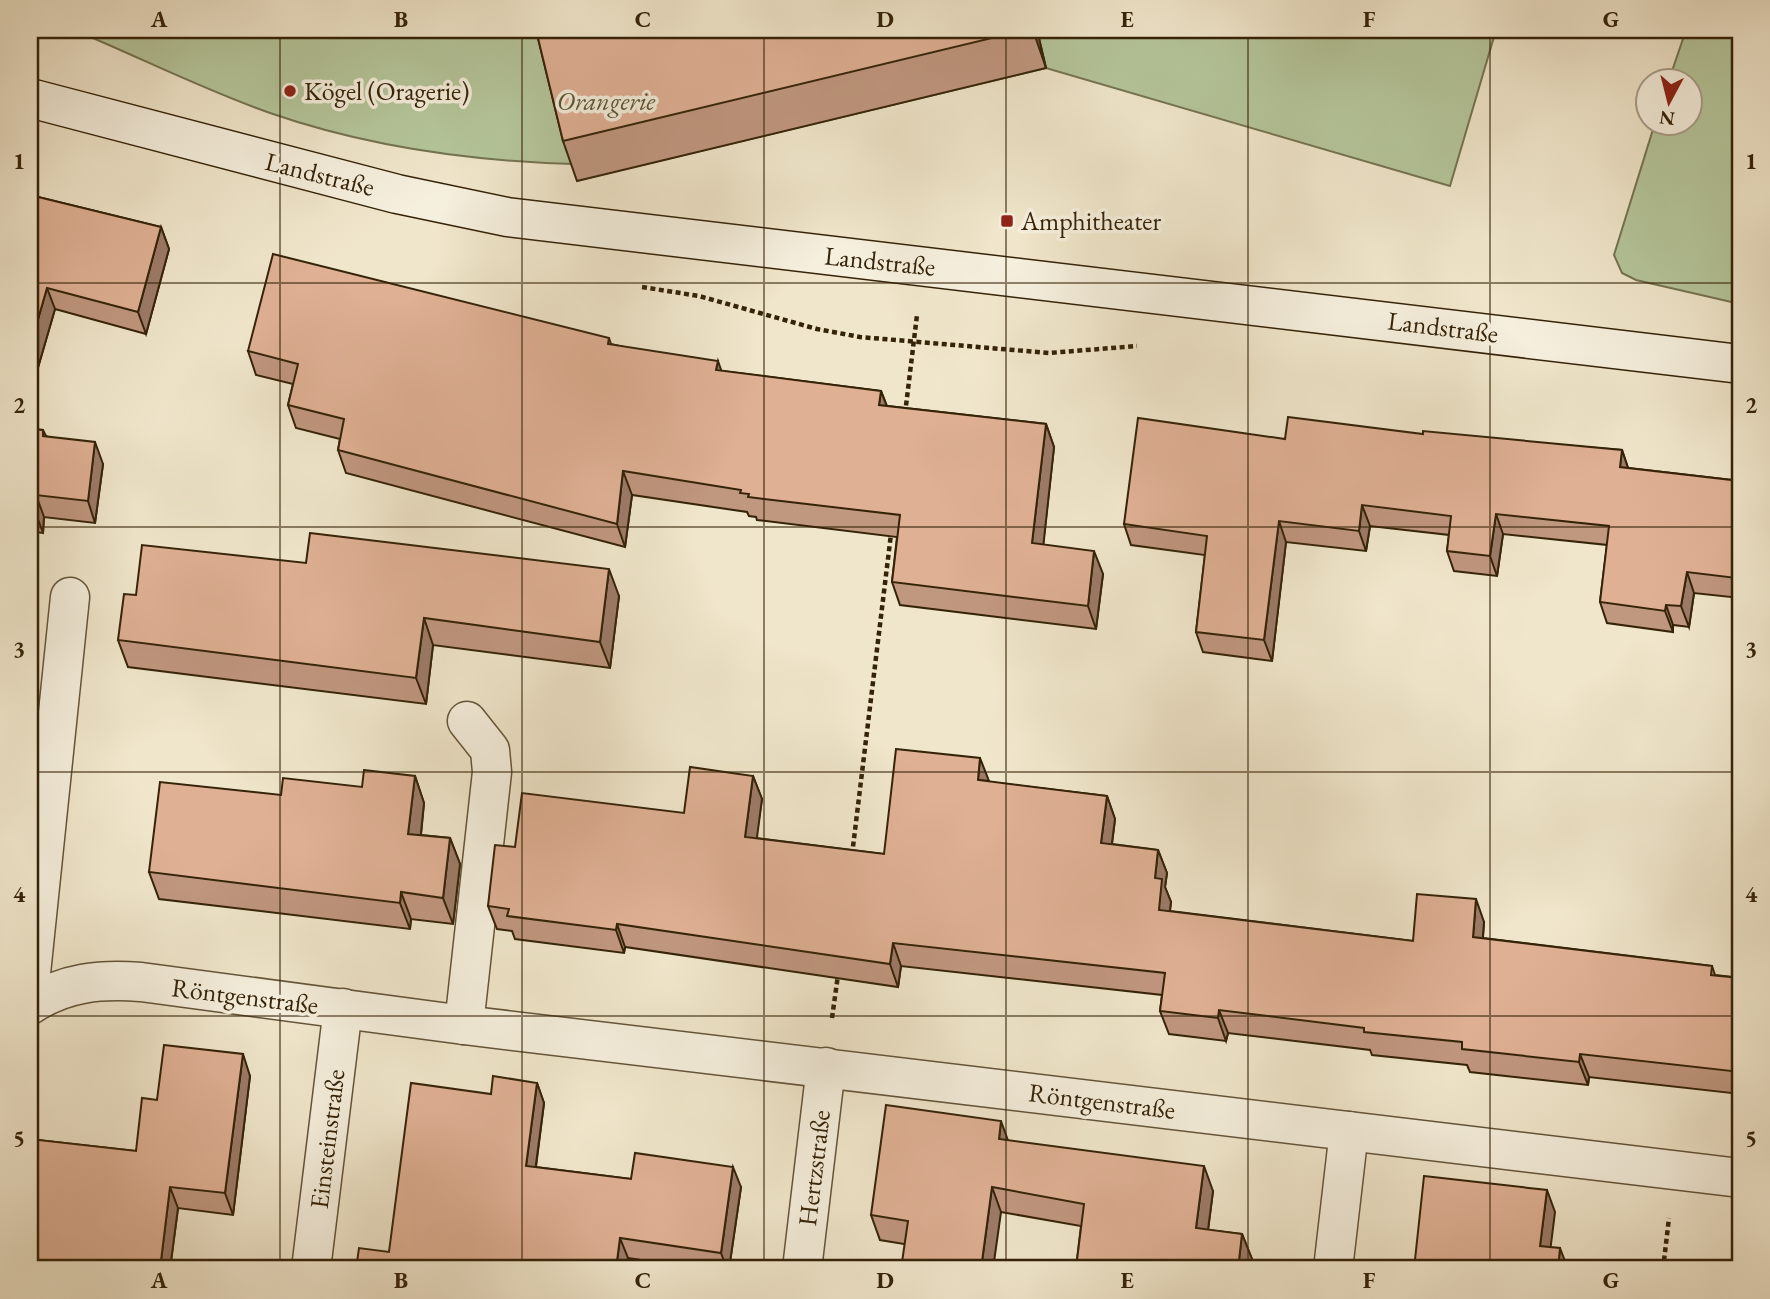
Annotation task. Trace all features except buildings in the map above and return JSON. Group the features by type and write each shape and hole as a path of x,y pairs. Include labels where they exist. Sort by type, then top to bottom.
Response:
{"street":[{"name":"Landstraße","path":"30,99 397,194 507,217 594,230 923,265 1740,364"},
{"path":"30,983 70,597"},
{"path":"464,1025 492,772 490,750 467,721"},
{"name":"Röntgenstraße","path":"30,1005 70,985 107,979 464,1025 1740,1178"},
{"name":"Einsteinstraße","path":"311,1269 343,1008"},
{"name":"Hertzstraße","path":"802,1269 826,1068"},
{"path":"1333,1269 1349,1131"}],"path":[{"path":"904,426 923,265"},
{"path":"851,866 892,522"},
{"path":"826,1068 839,962"}],"green space":[{"name":"Orangerie","path":"74,30 1496,30 1450,186 1046,68 579,180 573,164 458,156 382,143 307,125 221,94"},
{"path":"1686,30 1740,30 1740,304 1636,280 1622,273 1614,255 1651,136 1704,136 1704,66 1674,66"}],"place":[{"name":"Kögel (Oragerie)","path":"290,91"},
{"name":"Amphitheater","path":"1007,221"}]}
